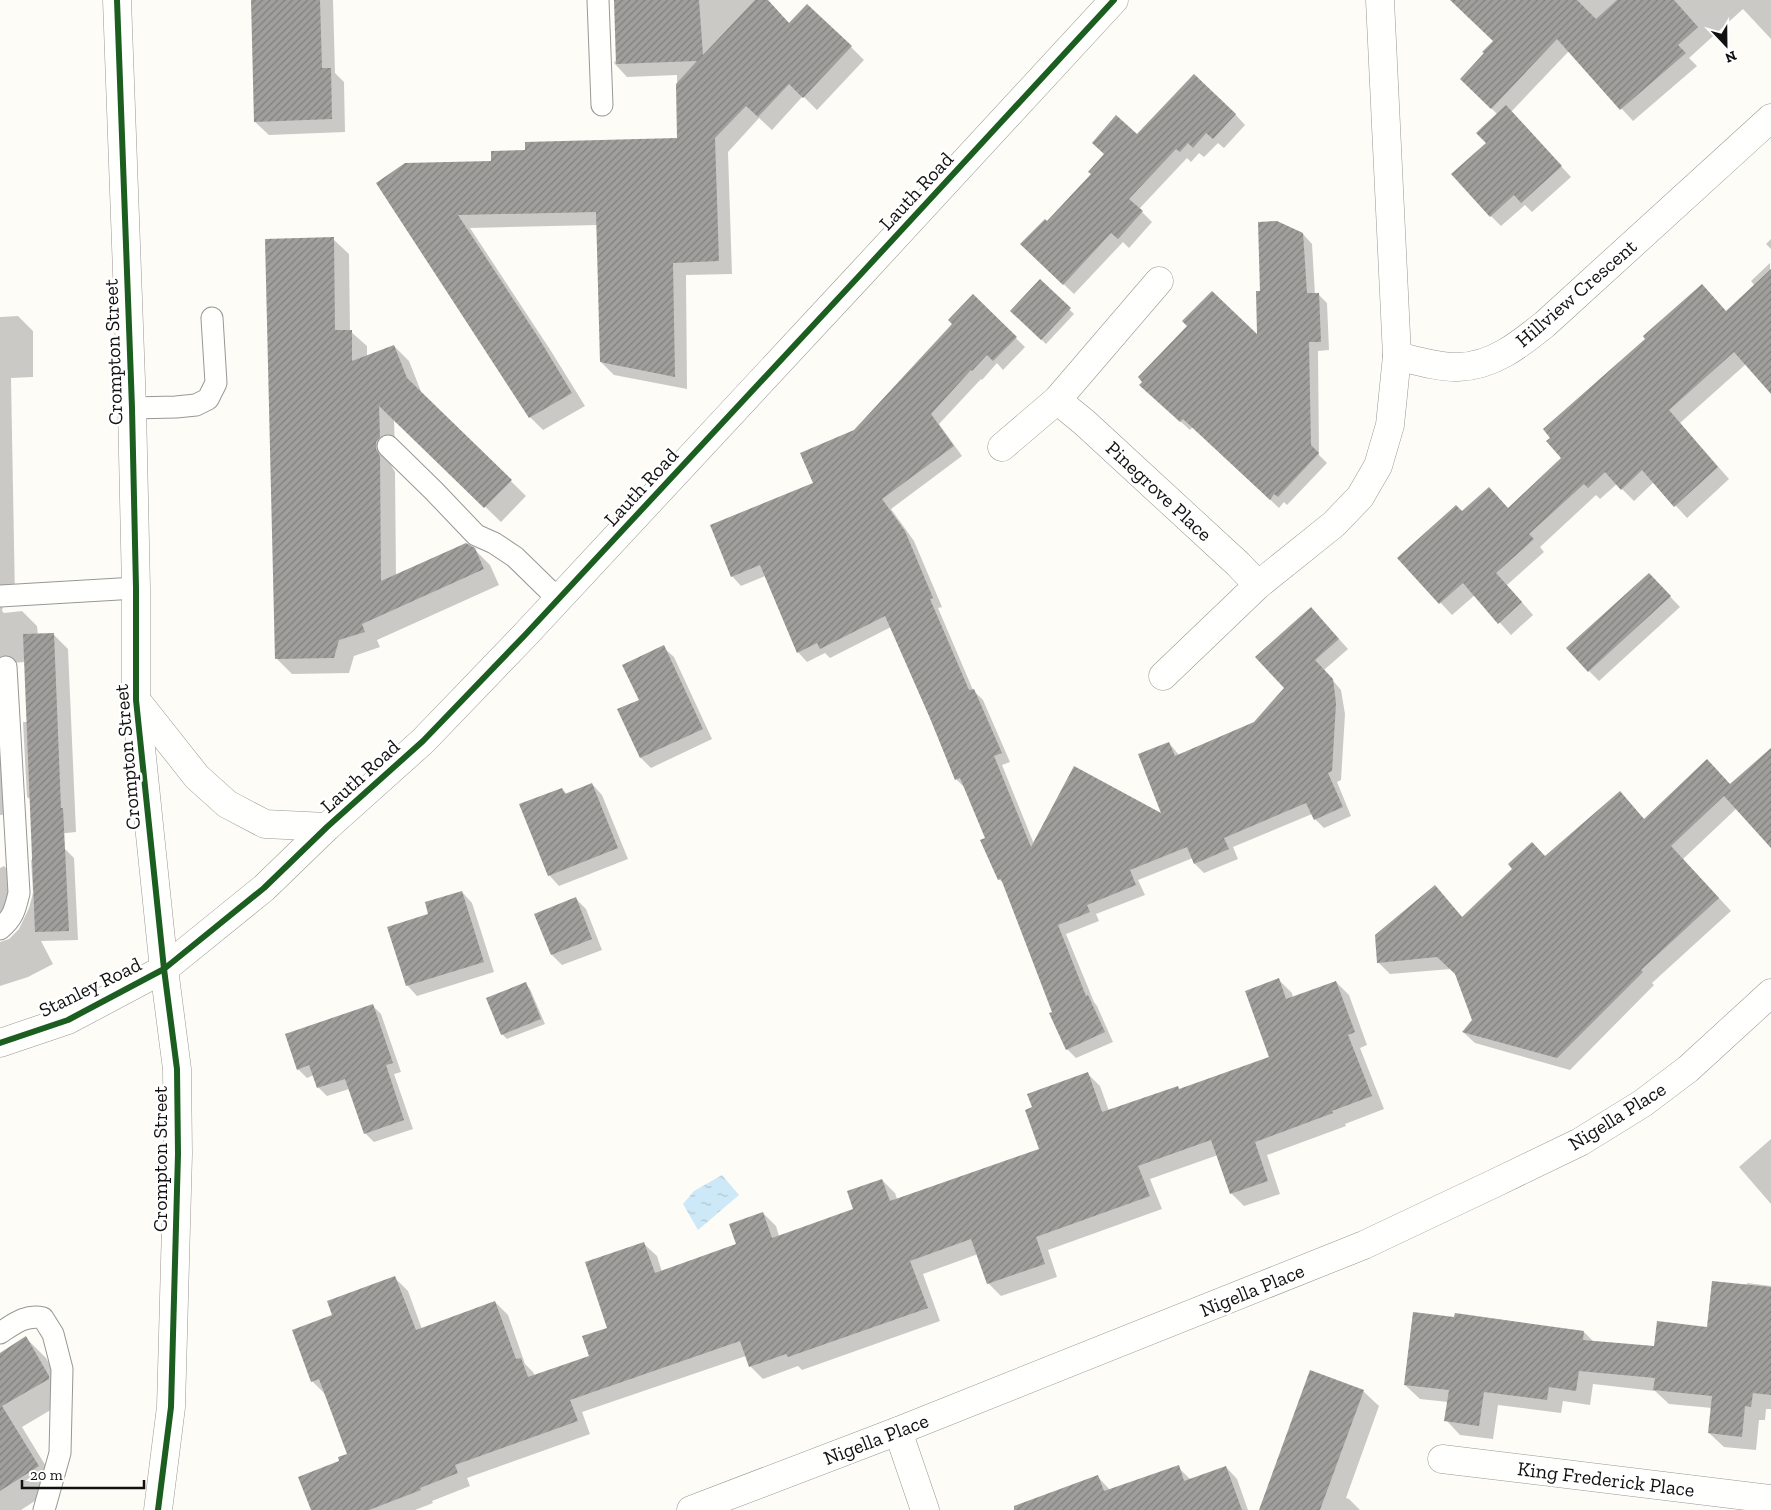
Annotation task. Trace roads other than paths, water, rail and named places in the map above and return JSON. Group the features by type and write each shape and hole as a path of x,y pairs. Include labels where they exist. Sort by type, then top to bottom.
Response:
{"street":[{"name":"Crompton Street","path":"116,0 132,408 136,588 136,700 176,1069 178,1154 171,1407 158,1510"},
{"name":"Lauth Road","path":"164,969 264,888 327,827 423,741 558,599 1114,0"},
{"path":"1163,676 1258,585 1334,524 1360,497 1378,466 1390,425 1397,356 1380,0"},
{"name":"Hillview Crescent","path":"1397,356 1456,367 1486,363 1518,346 1553,317 1771,118"},
{"path":"1002,447 1057,400 1158,281"},
{"name":"Pinegrove Place","path":"1057,400 1099,436 1238,564 1258,585"},
{"path":"136,700 197,777 227,804 265,824 327,827"},
{"name":"Stanley Road","path":"0,1043 68,1020 164,969"},
{"name":"Nigella Place","path":"691,1510 898,1431 1364,1245 1580,1142 1643,1103 1688,1069 1771,993"},
{"path":"898,1431 925,1510"},
{"name":"King Frederick Place","path":"1442,1459 1771,1499"}],"lane":[{"path":"598,0 602,105"},
{"path":"132,408 182,407 196,405 208,398 216,383 212,318"},
{"path":"388,446 476,535 494,543 515,557 558,599"},
{"path":"0,596 136,588"},
{"path":"0,930 10,921 15,910 18,893 7,829 6,667"},
{"path":"0,1333 23,1319 34,1316 43,1318 53,1334 62,1369 60,1453 44,1510"}],"water":[{"path":"722,1175 739,1195 698,1230 683,1204 694,1191"}]}
